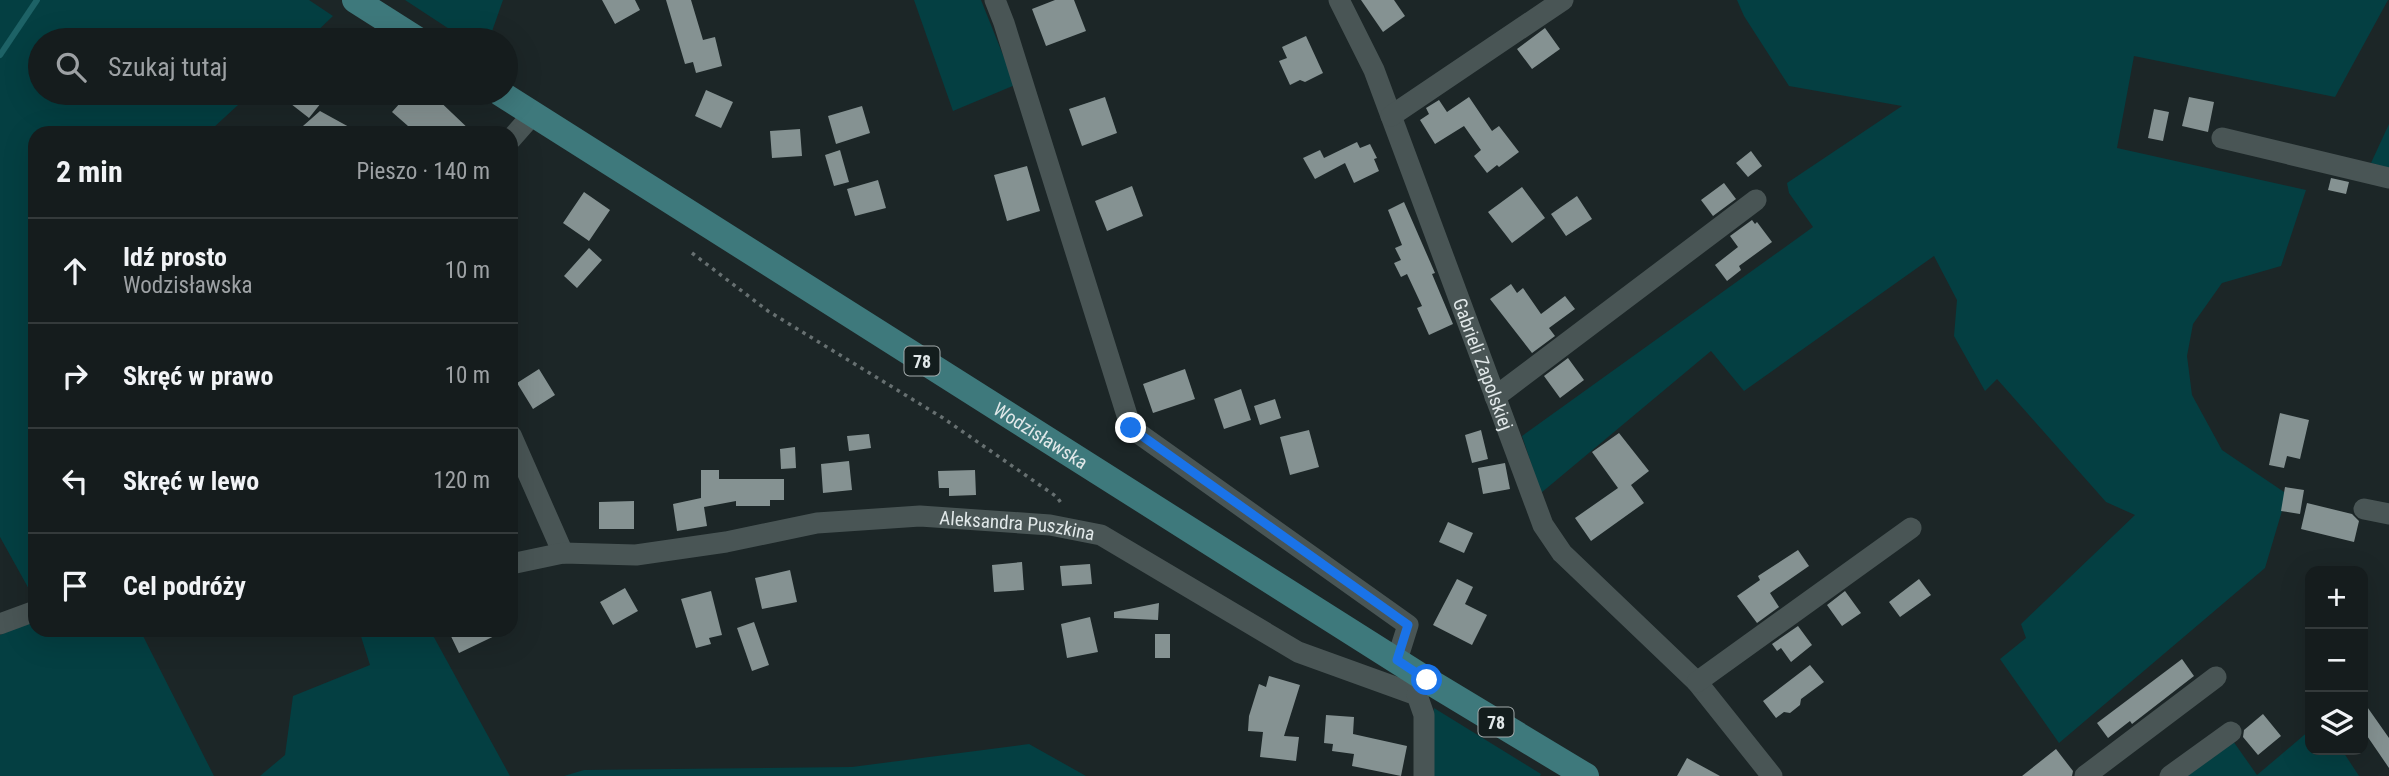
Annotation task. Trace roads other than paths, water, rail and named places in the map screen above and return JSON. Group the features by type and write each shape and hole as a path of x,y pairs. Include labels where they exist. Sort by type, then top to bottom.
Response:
{"main road":[{"path":"355,0 399,28"},
{"name":"Wodzisławska","path":"518,104 1397,660 1422,687 1586,776"}],"street":[{"path":"995,0 1131,428 1408,625 1397,660"},
{"name":"Gabrieli Zapolskiej","path":"1339,0 1374,70 1543,526 1562,553 1697,682 1772,776"},
{"path":"1391,116 1563,0"},
{"path":"518,131 533,114"},
{"path":"2222,138 2389,178"},
{"path":"1495,397 1756,200"},
{"path":"518,451 563,554"},
{"path":"2364,509 2389,514"},
{"name":"Aleksandra Puszkina","path":"518,563 563,554 636,555 726,542 817,523 920,516 1076,529 1101,535 1298,652 1422,687"},
{"path":"1697,682 1911,528"},
{"path":"0,624 28,614"},
{"path":"2085,776 2216,677"},
{"path":"1422,687 1424,776"},
{"path":"2170,776 2231,732"}],"waterway":[{"path":"0,55 37,0"}]}
